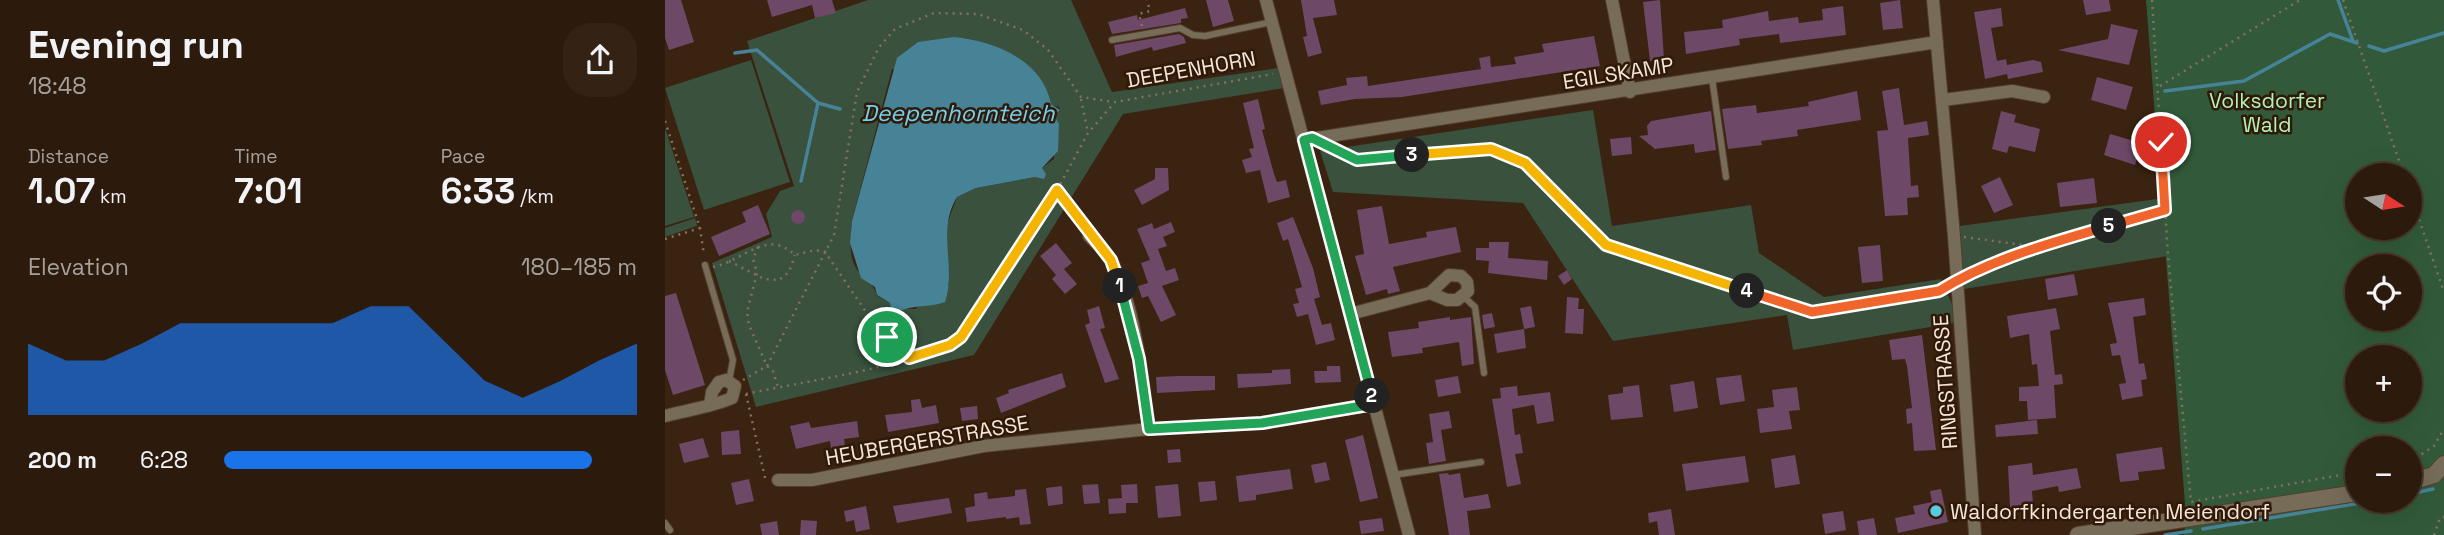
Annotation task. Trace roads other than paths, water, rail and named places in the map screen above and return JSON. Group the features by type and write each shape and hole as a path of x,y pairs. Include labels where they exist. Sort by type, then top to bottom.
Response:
{"street":[{"path":"1266,0 1308,139 1350,314 1409,535"},
{"path":"1612,0 1629,92"},
{"name":"RINGSTRASSE","path":"1933,0 1954,236 1975,535"},
{"name":"EGILSKAMP","path":"1308,139 1629,92 1937,42"},
{"path":"1943,100 2012,91 2044,97"},
{"path":"1089,236 1111,260 1127,309 1139,359 1149,429"},
{"path":"1350,314 1430,293 1449,275 1455,274 1467,282 1464,297 1447,300 1430,293"},
{"path":"665,416 710,405 736,389 722,381 715,387 710,405"},
{"name":"HEUBERGERSTRASSE","path":"778,480 812,480 984,446 1149,429 1262,423 1374,404"},
{"path":"2422,478 2434,475 2444,464"},
{"path":"2078,535 2345,495"}],"lane":[{"path":"1112,40 1180,27 1193,35 1205,36 1272,22"},
{"path":"1712,78 1726,177"},
{"path":"705,267 733,360 736,389"},
{"path":"1464,297 1475,307 1485,373"},
{"path":"1392,475 1481,463"},
{"path":"665,523 670,530"}],"water":[{"name":"Deepenhornteich","path":"954,37 1000,48 1015,56 1038,76 1051,104 1060,110 1054,115 1059,124 1058,151 1042,168 1046,174 1044,179 1035,177 976,188 957,197 948,223 949,276 945,302 907,308 897,313 891,311 890,303 877,295 875,287 861,278 850,243 852,221 897,58 918,42"}],"waterway":[{"path":"2338,0 2353,41"},
{"path":"2369,46 2384,51 2444,33"},
{"path":"2165,91 2244,81 2330,34 2357,43"},
{"path":"735,53 757,50 818,103"},
{"path":"801,181 818,103 840,109"},
{"path":"2422,491 2433,489"},
{"path":"2203,529 2345,505"},
{"path":"2165,535 2191,531"}],"place":[{"name":"Waldorfkindergarten Meiendorf","path":"1936,511"}],"park label":[{"name":"Volksdorfer Wald","path":"2267,112"}]}
